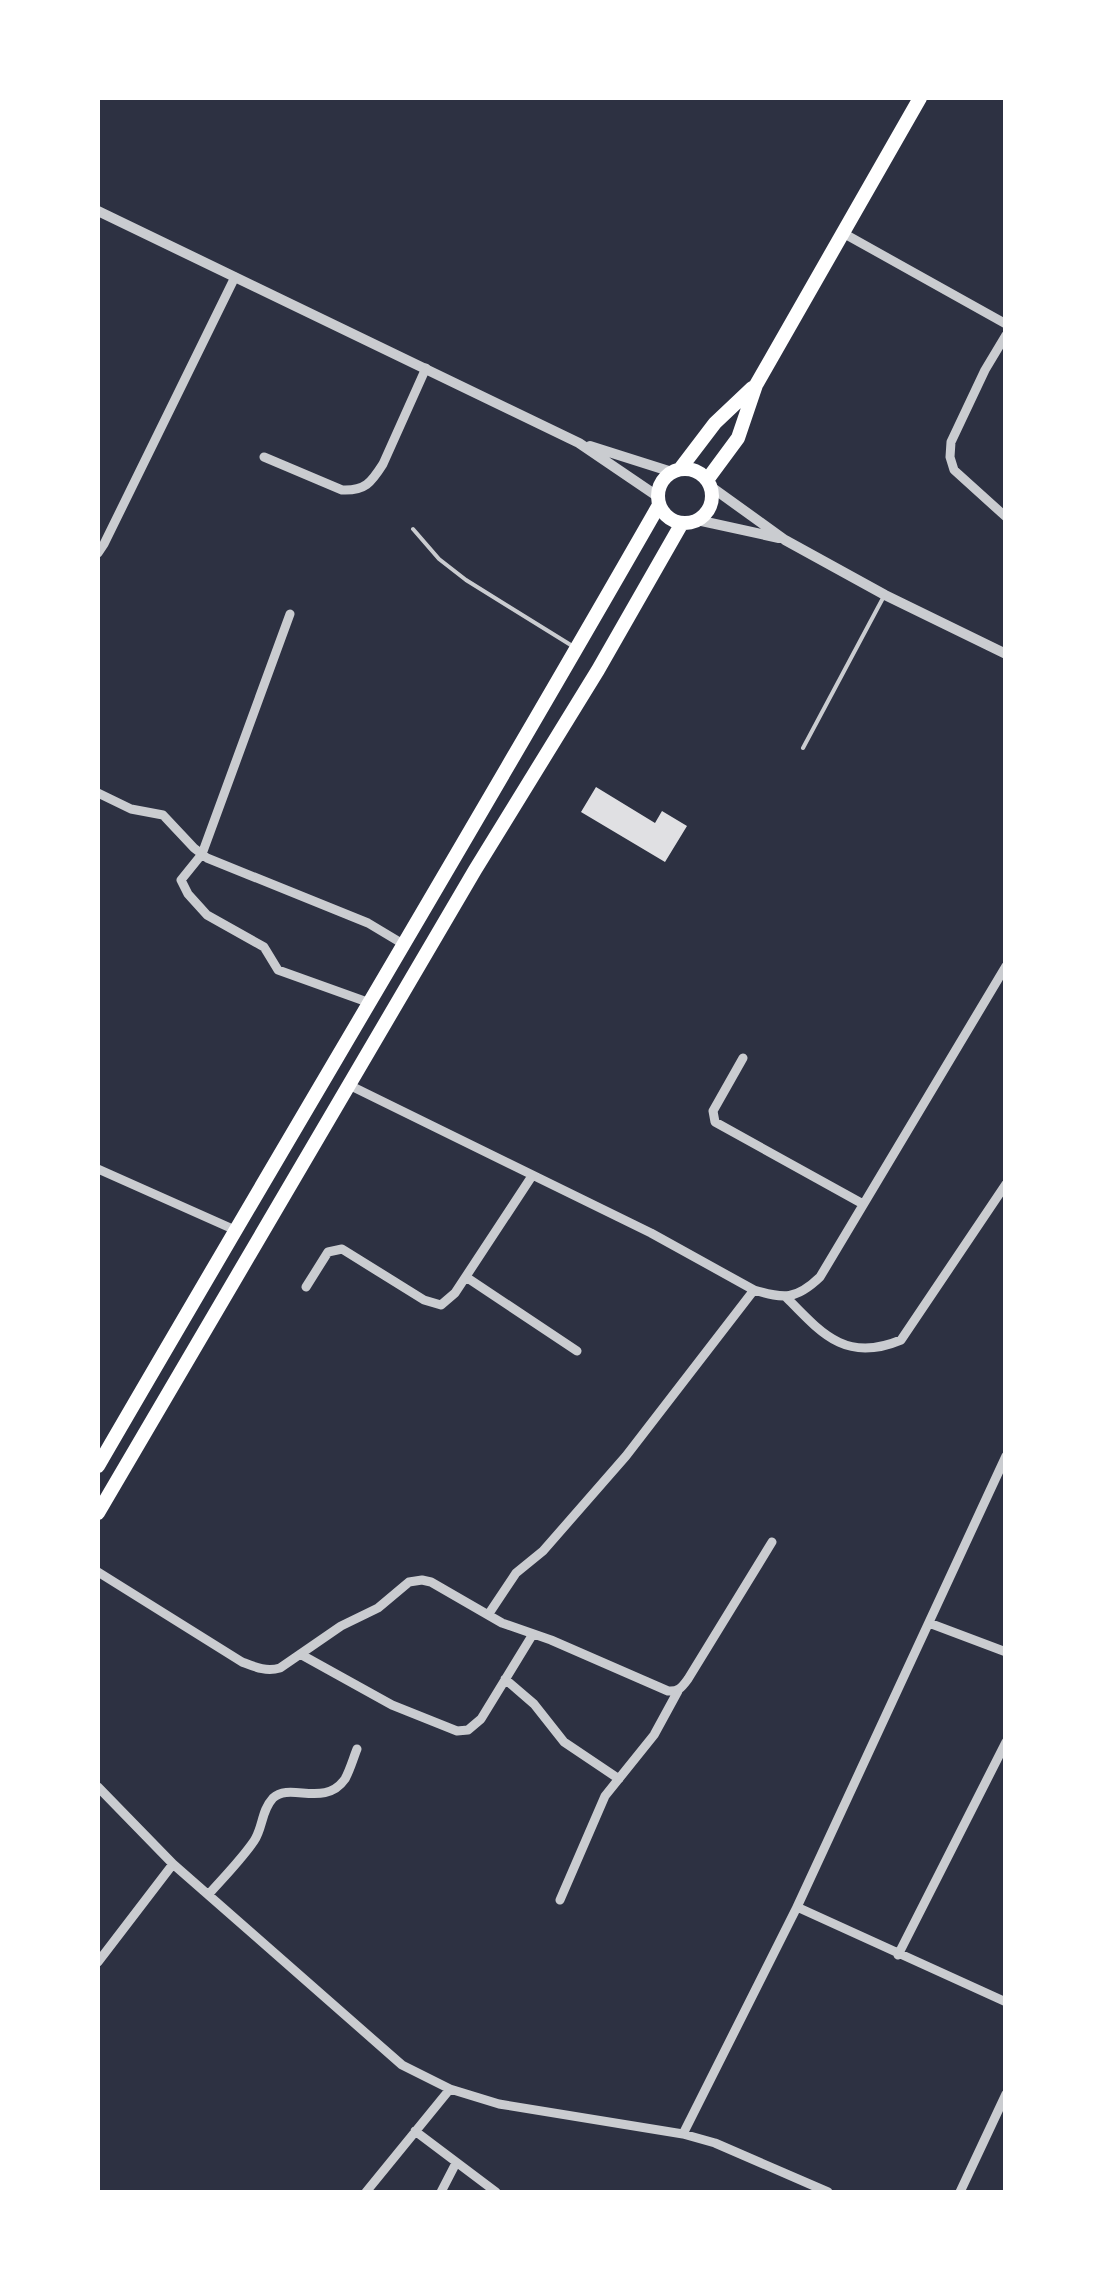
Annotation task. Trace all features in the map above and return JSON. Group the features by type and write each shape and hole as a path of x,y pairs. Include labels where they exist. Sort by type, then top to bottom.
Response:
{"highway":[{"path":"709,483 738,438 756,384 920,98"},
{"path":"98,1466 577,649 658,500 659,486 756,384"},
{"path":"98,1513 475,870 690,521 707,512 712,499 709,483 696,471 676,470"},
{"path":"658,500 668,517 690,521"}],"street":[{"path":"98,211 579,443 658,500"},
{"path":"843,232 1006,324"},
{"path":"98,553 235,277"},
{"path":"1006,335 950,442 950,456 954,470 1006,517"},
{"path":"264,456 342,490 365,486 383,464 426,368"},
{"path":"579,443 676,470"},
{"path":"709,483 784,540 1006,654"},
{"path":"690,521 784,540"},
{"path":"290,614 202,854 181,880 206,915 264,946 278,970 370,1002"},
{"path":"98,793 132,809 163,815 207,858 368,923 403,944"},
{"path":"349,1085 651,1233 754,1290 786,1296 797,1294 820,1277 1006,966"},
{"path":"743,1058 713,1111 715,1122 863,1204"},
{"path":"98,1170 234,1230"},
{"path":"306,1287 328,1252 342,1248 441,1306 466,1278 532,1176"},
{"path":"786,1296 825,1336 838,1342 871,1348 901,1340 1006,1184"},
{"path":"466,1278 577,1351"},
{"path":"488,1614 516,1574 542,1551 626,1456 754,1290"},
{"path":"683,2134 797,1907 1006,1456"},
{"path":"560,1900 605,1796 654,1735 772,1542"},
{"path":"98,1572 254,1667 280,1668 340,1626 378,1608 414,1580 430,1582 502,1622 668,1691 678,1690"},
{"path":"928,1622 1006,1652"},
{"path":"300,1654 392,1706 457,1731 468,1730 481,1719 533,1634"},
{"path":"506,1679 534,1704 564,1742 618,1779"},
{"path":"898,1955 1006,1742"},
{"path":"208,1896 254,1841 275,1796 312,1795 338,1787 347,1776 356,1750"},
{"path":"98,1787 173,1864 402,2065 450,2089 500,2104 683,2134 715,2143 828,2192"},
{"path":"98,1962 173,1864"},
{"path":"797,1907 1006,2002"},
{"path":"366,2192 450,2089"},
{"path":"960,2192 1006,2094"},
{"path":"415,2131 496,2192"},
{"path":"440,2192 456,2162"}],"lane":[{"path":"413,529 439,559 466,580 577,649"},
{"path":"803,748 885,595"}],"building":[{"path":"596,787 655,823 662,811 687,826 665,862 581,812"}]}
